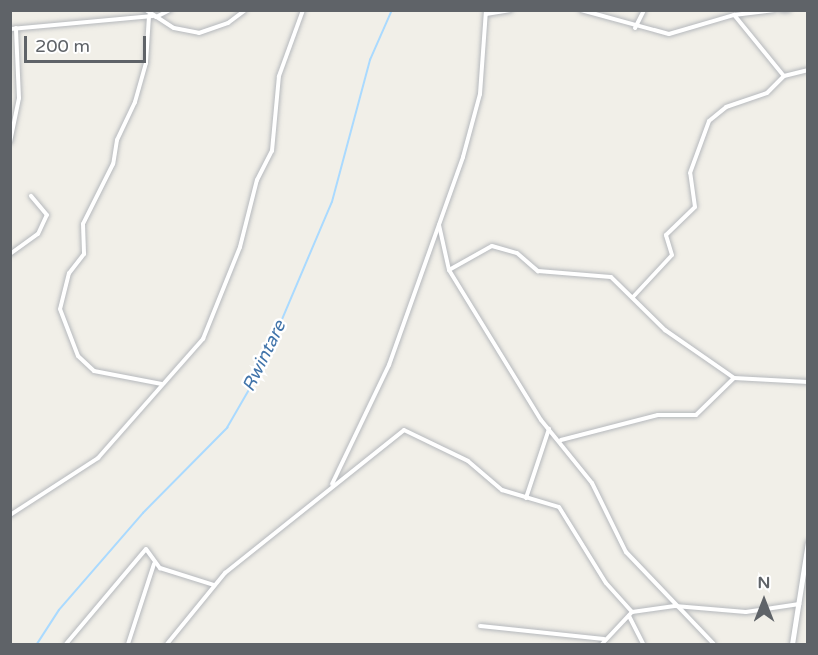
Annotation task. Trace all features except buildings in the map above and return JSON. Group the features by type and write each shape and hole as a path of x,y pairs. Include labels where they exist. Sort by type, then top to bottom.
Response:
{"main road":[{"path":"792,645 807,542"}],"street":[{"path":"146,10 153,17 199,33 228,23 244,10"},
{"path":"10,142 13,119 13,28 153,17 170,10"},
{"path":"10,514 98,458 202,339 240,248 256,180 272,151 279,76 303,10"},
{"path":"332,485 389,365 439,225 480,94 486,12 511,10"},
{"path":"582,10 635,28 677,34 734,15 775,10"},
{"path":"635,28 644,10"},
{"path":"781,10 789,10"},
{"path":"734,15 784,76"},
{"path":"153,17 148,51 135,102 117,140 113,164 82,224 84,254 69,273 60,309 78,356 94,371 162,384"},
{"path":"633,297 672,255 666,235 695,207 690,173 709,120 726,107 767,93 784,76 807,70"},
{"path":"10,254 38,234 48,215 31,196"},
{"path":"439,225 449,270 549,429 592,483 626,552 714,645"},
{"path":"449,270 492,246 517,253 538,271 617,280 666,330 734,378 807,382"},
{"path":"560,440 658,416 696,415 707,411 734,378"},
{"path":"526,498 549,429"},
{"path":"167,645 214,585 389,438 408,430 468,461 502,490 559,507 606,583 630,614 643,645"},
{"path":"66,645 146,549 154,564 214,585"},
{"path":"128,645 154,564"},
{"path":"480,626 603,642 630,614 675,606 730,612 799,604"}],"waterway":[{"name":"Rwintare","path":"37,644 59,610 143,513 227,428 261,369 332,202 370,60 392,10"}]}
